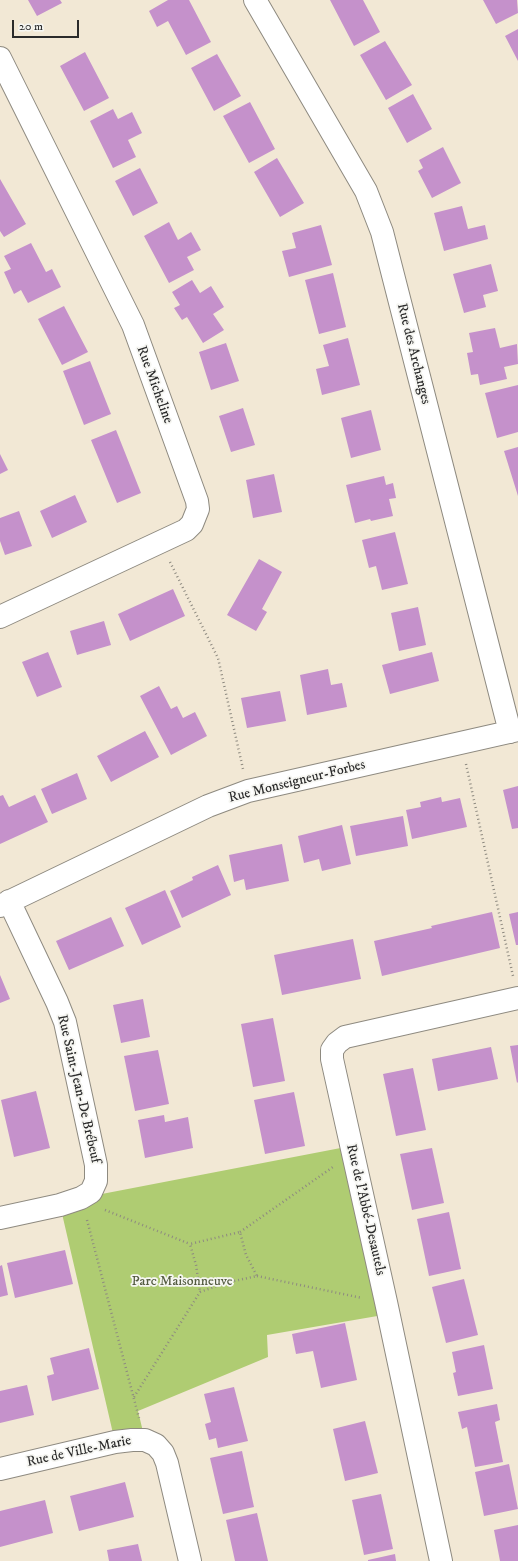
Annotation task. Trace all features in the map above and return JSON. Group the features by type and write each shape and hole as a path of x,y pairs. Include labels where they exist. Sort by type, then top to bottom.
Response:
{"street":[{"name":"Rue des Archanges","path":"256,0 366,191 382,232 514,731"},
{"name":"Rue Micheline","path":"0,58 133,325 197,501 198,509 192,524 186,530 0,617"},
{"name":"Rue Monseigneur-Forbes","path":"4,904 208,806 248,791 514,731"},
{"name":"Rue Saint-Jean-De Brébeuf","path":"0,1218 60,1205 81,1198 91,1192 96,1181 96,1165 65,1022 57,1002 4,904"},
{"name":"Rue de l'Abbé-Desautels","path":"441,1561 386,1302 352,1153 332,1059 332,1050 337,1043 345,1037 516,989"},
{"name":"Rue de Ville-Marie","path":"0,1469 115,1442 145,1440 156,1445 163,1453 167,1463 190,1561"}],"path":[{"path":"160,542 218,658 248,791"},
{"path":"461,743 516,989"},
{"path":"81,1198 113,1213 190,1244 240,1232 352,1153"},
{"path":"81,1198 145,1440"},
{"path":"240,1232 246,1255 257,1276"},
{"path":"190,1244 196,1265 200,1292"},
{"path":"134,1397 200,1292 225,1283 257,1276 386,1302"}],"green space":[{"name":"Parc Maisonneuve","path":"351,1146 389,1314 267,1335 268,1357 138,1411 145,1440 115,1442 60,1205 81,1198"}],"building":[{"path":"28,0 60,0 62,3 37,16"},
{"path":"168,0 189,0 211,42 186,55 168,21 157,27 149,11"},
{"path":"330,0 363,0 380,32 354,46"},
{"path":"483,0 517,0 518,13 496,24"},
{"path":"518,29 518,61 505,36"},
{"path":"385,41 412,85 386,100 360,55"},
{"path":"85,52 109,98 84,111 60,66"},
{"path":"217,54 241,96 214,111 191,68"},
{"path":"413,94 432,129 407,143 388,108"},
{"path":"250,102 275,149 249,163 223,116"},
{"path":"113,109 118,119 132,112 142,133 128,140 136,157 113,168 90,121"},
{"path":"443,147 461,183 432,198 418,171 423,168 419,160"},
{"path":"277,158 304,203 280,217 254,172"},
{"path":"140,168 158,203 133,216 115,181"},
{"path":"0,179 26,224 4,237 0,231"},
{"path":"462,206 468,229 485,225 488,239 444,251 434,213"},
{"path":"169,222 178,240 191,232 201,250 187,257 194,270 169,283 144,236"},
{"path":"321,225 332,265 289,277 282,251 296,248 292,233"},
{"path":"31,243 46,272 52,269 61,287 28,303 21,290 14,294 4,272 11,269 4,256"},
{"path":"491,264 498,291 483,295 486,307 464,313 453,274"},
{"path":"333,273 346,327 319,334 305,280"},
{"path":"192,280 200,293 211,286 224,307 213,314 224,330 203,343 187,317 182,320 174,308 180,305 172,292"},
{"path":"64,306 88,352 62,365 38,319"},
{"path":"495,328 500,348 517,344 518,364 504,367 507,379 480,385 478,374 471,375 467,353 473,352 469,333"},
{"path":"348,338 360,385 322,395 316,369 329,366 323,345"},
{"path":"226,343 239,381 211,390 199,352"},
{"path":"90,361 111,414 84,425 63,371"},
{"path":"518,385 518,432 497,438 485,393"},
{"path":"243,408 255,445 231,452 219,416"},
{"path":"371,410 381,450 351,458 341,418"},
{"path":"116,430 141,493 117,503 91,440"},
{"path":"518,447 518,496 504,451"},
{"path":"0,454 8,470 0,474"},
{"path":"274,474 282,512 253,518 246,480"},
{"path":"384,476 386,485 393,483 396,498 389,499 393,516 371,521 370,519 355,523 346,485"},
{"path":"75,495 87,522 52,538 40,511"},
{"path":"19,511 32,546 5,555 0,541 0,518"},
{"path":"395,532 408,584 382,590 376,566 369,568 362,540"},
{"path":"259,559 282,572 262,609 267,612 256,631 227,615"},
{"path":"173,589 185,616 130,641 118,614"},
{"path":"418,607 426,645 399,651 391,613"},
{"path":"104,621 111,645 77,655 70,631"},
{"path":"48,652 62,687 37,697 22,662"},
{"path":"432,652 439,681 390,694 382,665"},
{"path":"328,669 331,685 342,683 347,707 307,715 300,675"},
{"path":"159,686 171,709 177,706 183,718 195,712 207,736 171,755 140,696"},
{"path":"280,691 286,721 247,728 241,698"},
{"path":"145,731 159,757 111,782 97,756"},
{"path":"77,773 87,799 52,814 41,789"},
{"path":"518,786 518,828 512,829 503,790"},
{"path":"3,795 9,807 35,795 48,822 0,844 0,796"},
{"path":"441,797 442,802 460,798 467,827 412,839 406,810 421,807 420,802"},
{"path":"403,816 408,846 356,856 350,826"},
{"path":"342,825 351,864 322,871 319,859 304,863 298,836"},
{"path":"282,844 289,881 246,890 244,879 234,882 229,855"},
{"path":"218,865 231,895 182,918 170,891 193,880 192,877"},
{"path":"165,890 181,927 142,945 125,908"},
{"path":"492,912 500,948 382,976 374,941 432,928 431,926"},
{"path":"518,912 518,945 516,945 509,914"},
{"path":"111,917 124,946 69,970 56,941"},
{"path":"353,939 361,979 282,995 274,955"},
{"path":"0,975 10,999 0,1003"},
{"path":"143,999 150,1037 121,1043 113,1005"},
{"path":"273,1018 285,1081 253,1087 241,1024"},
{"path":"518,1045 518,1082 517,1083 510,1046"},
{"path":"491,1047 498,1079 438,1091 432,1059"},
{"path":"158,1050 169,1104 135,1111 124,1056"},
{"path":"413,1068 426,1130 396,1136 383,1074"},
{"path":"36,1091 50,1148 14,1157 1,1100"},
{"path":"294,1092 305,1146 265,1154 254,1100"},
{"path":"164,1115 165,1122 188,1117 193,1148 145,1158 138,1120"},
{"path":"432,1148 444,1203 412,1210 400,1154"},
{"path":"449,1212 461,1269 429,1276 417,1219"},
{"path":"65,1250 73,1284 15,1298 7,1263"},
{"path":"2,1265 8,1295 0,1297 0,1266"},
{"path":"464,1279 478,1335 446,1343 432,1287"},
{"path":"345,1323 357,1380 321,1388 313,1351 296,1354 292,1334"},
{"path":"484,1345 493,1389 458,1396 453,1373 456,1372 452,1352"},
{"path":"89,1348 99,1389 52,1401 47,1376 54,1374 50,1358"},
{"path":"27,1385 34,1415 0,1423 0,1391"},
{"path":"234,1387 248,1441 218,1448 216,1438 209,1440 205,1424 211,1422 204,1394"},
{"path":"497,1404 500,1420 495,1422 503,1462 475,1467 467,1427 462,1429 458,1412"},
{"path":"365,1421 378,1473 345,1481 333,1429"},
{"path":"242,1451 254,1507 223,1514 210,1458"},
{"path":"509,1464 518,1509 484,1516 475,1472"},
{"path":"125,1482 134,1517 79,1531 70,1496"},
{"path":"381,1494 393,1549 364,1555 352,1500"},
{"path":"45,1500 53,1533 0,1547 0,1511"},
{"path":"257,1513 268,1561 235,1561 226,1520"},
{"path":"518,1525 518,1561 500,1561 494,1530"},
{"path":"138,1544 142,1561 109,1561 107,1550"},
{"path":"395,1554 396,1561 368,1561 368,1560"}]}
